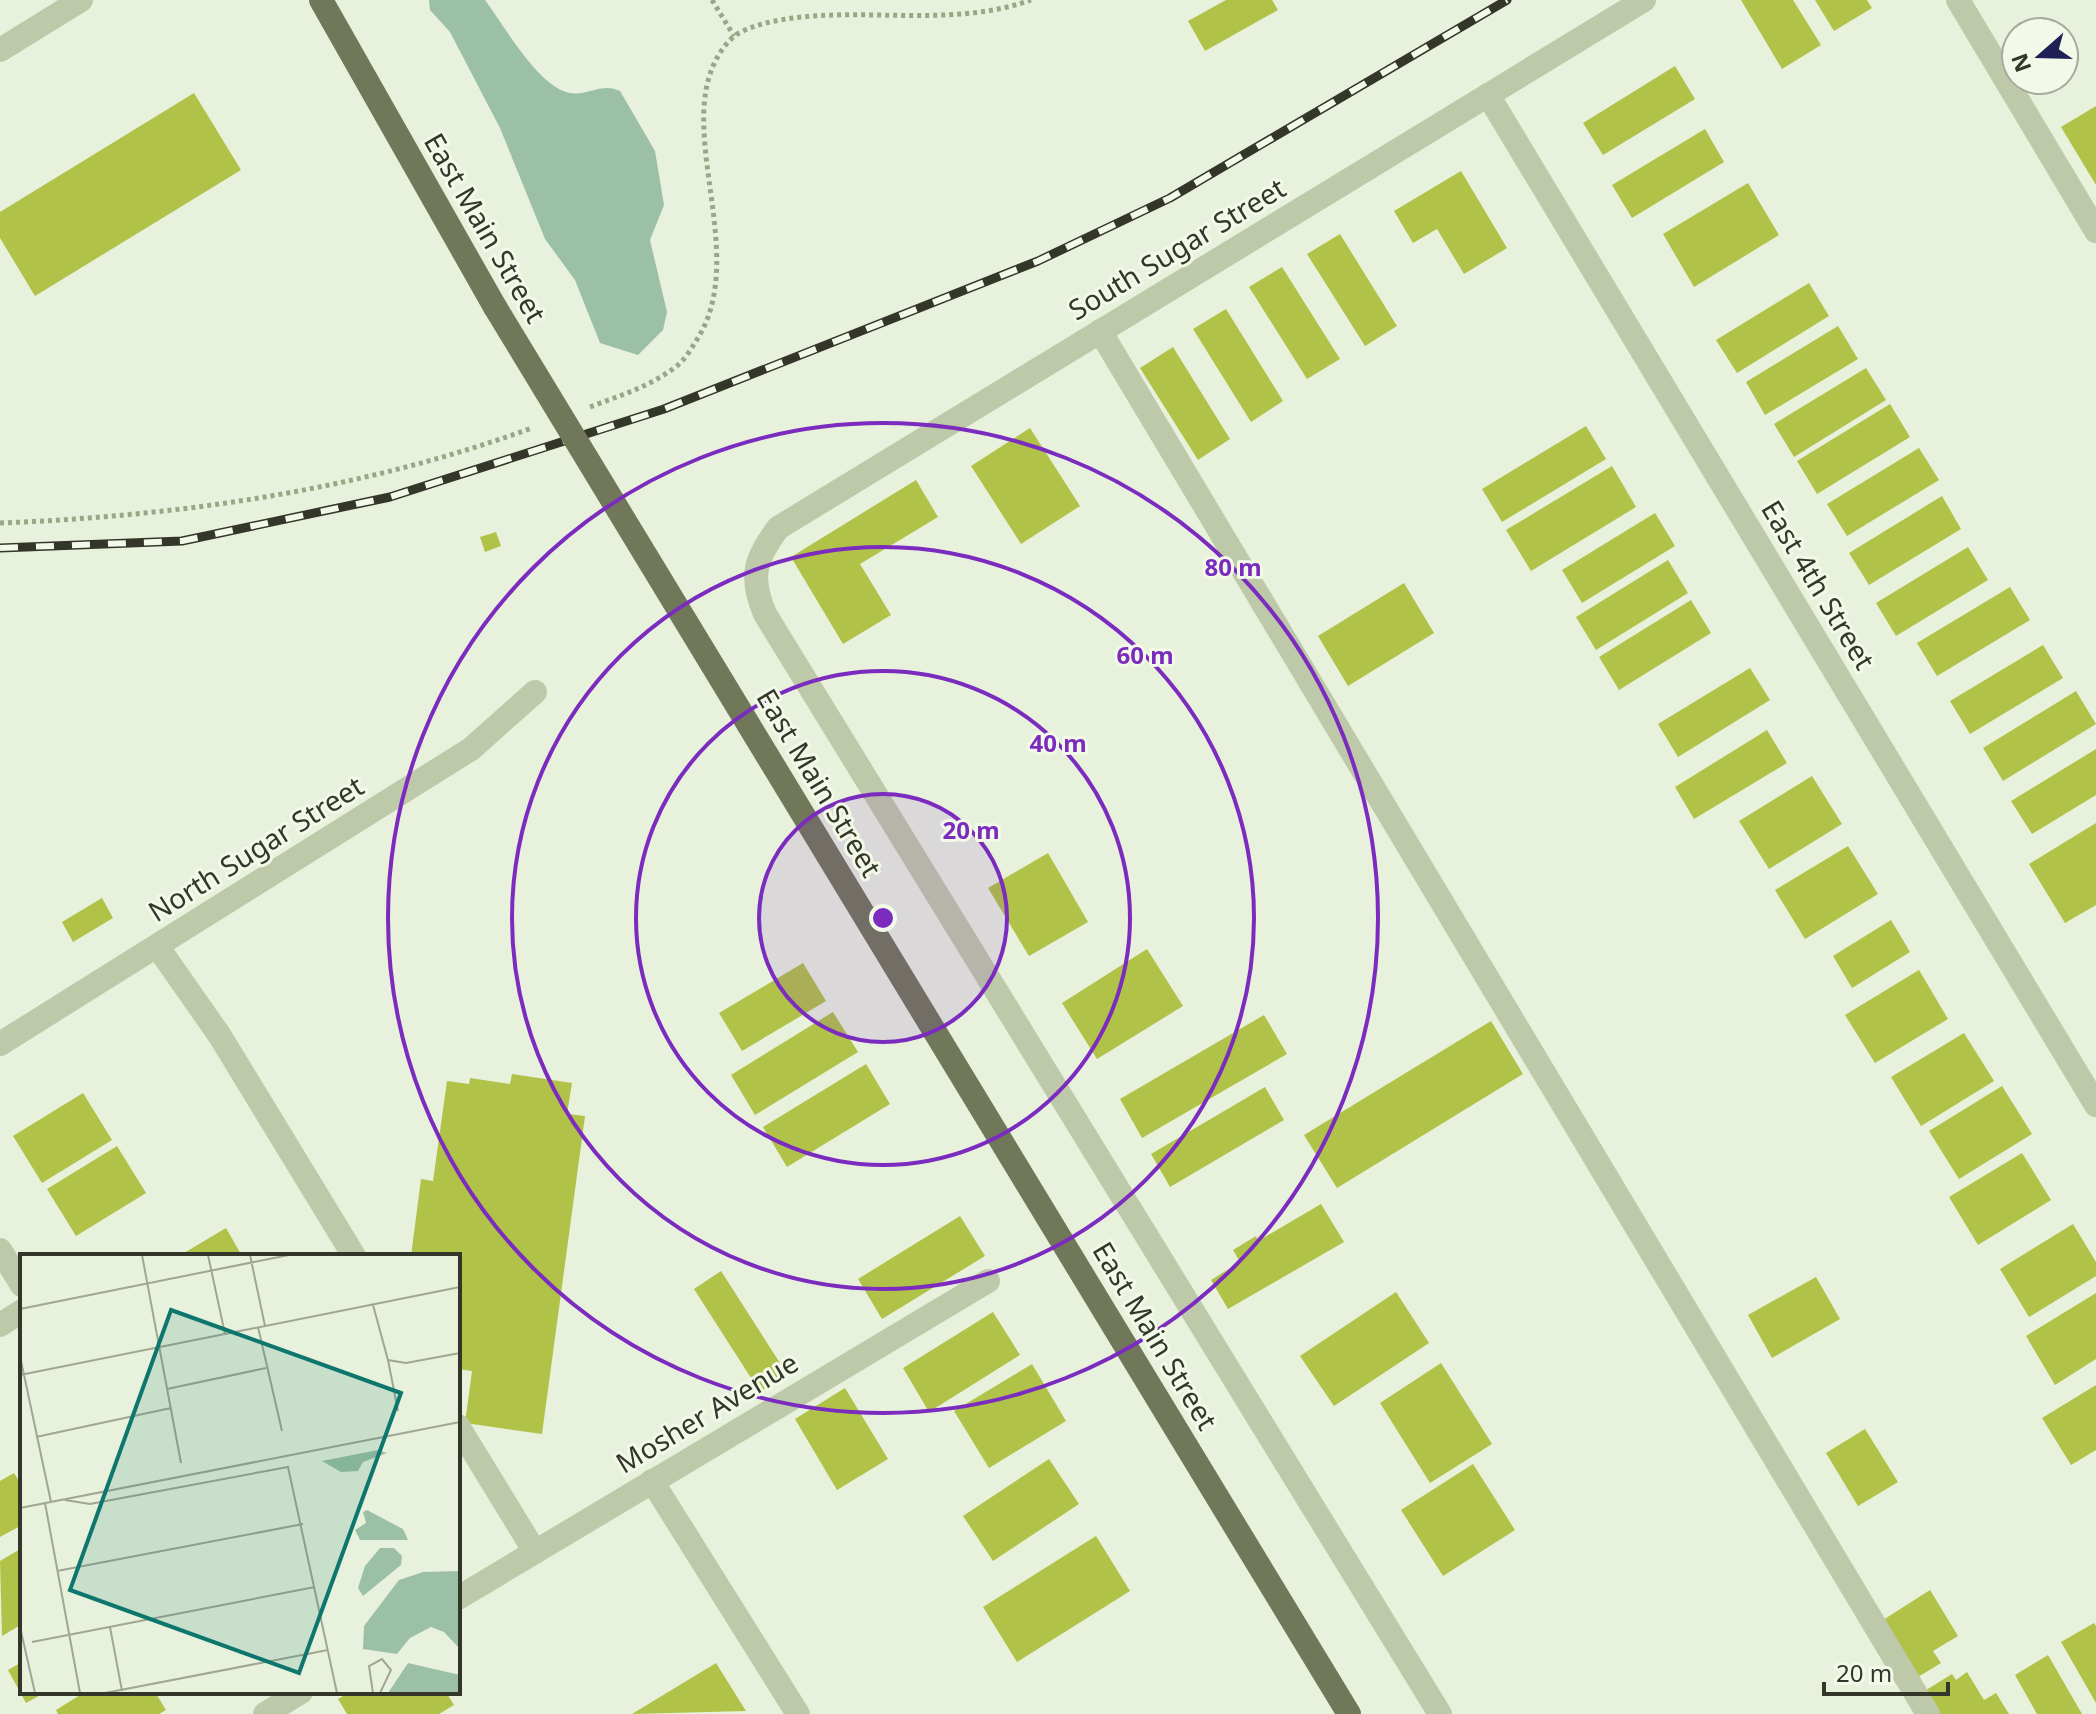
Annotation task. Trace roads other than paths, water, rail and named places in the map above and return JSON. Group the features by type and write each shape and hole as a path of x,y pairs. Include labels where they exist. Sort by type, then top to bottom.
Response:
{"main road":[{"name":"East Main Street","path":"321,0 495,307 1349,1714"}],"street":[{"path":"0,50 81,0"},
{"name":"South Sugar Street","path":"756,565 778,528 1644,0"},
{"path":"1958,0 2096,231"},
{"name":"East 4th Street","path":"1488,95 2096,1105"},
{"path":"1100,331 1928,1714"},
{"name":"East Main Street","path":"756,565 755,590 765,614 1440,1714"},
{"name":"North Sugar Street","path":"0,1044 471,749 535,692"},
{"path":"157,946 220,1036 353,1254"},
{"path":"0,1250 20,1282"},
{"name":"Mosher Avenue","path":"460,1597 988,1281"},
{"path":"0,1325 20,1312"},
{"path":"460,1429 535,1552"},
{"path":"652,1481 798,1714"},
{"path":"271,1707 297,1694"}],"railway":[{"path":"0,548 182,541 390,497 664,409 1038,261 1170,198 1507,0"}]}
